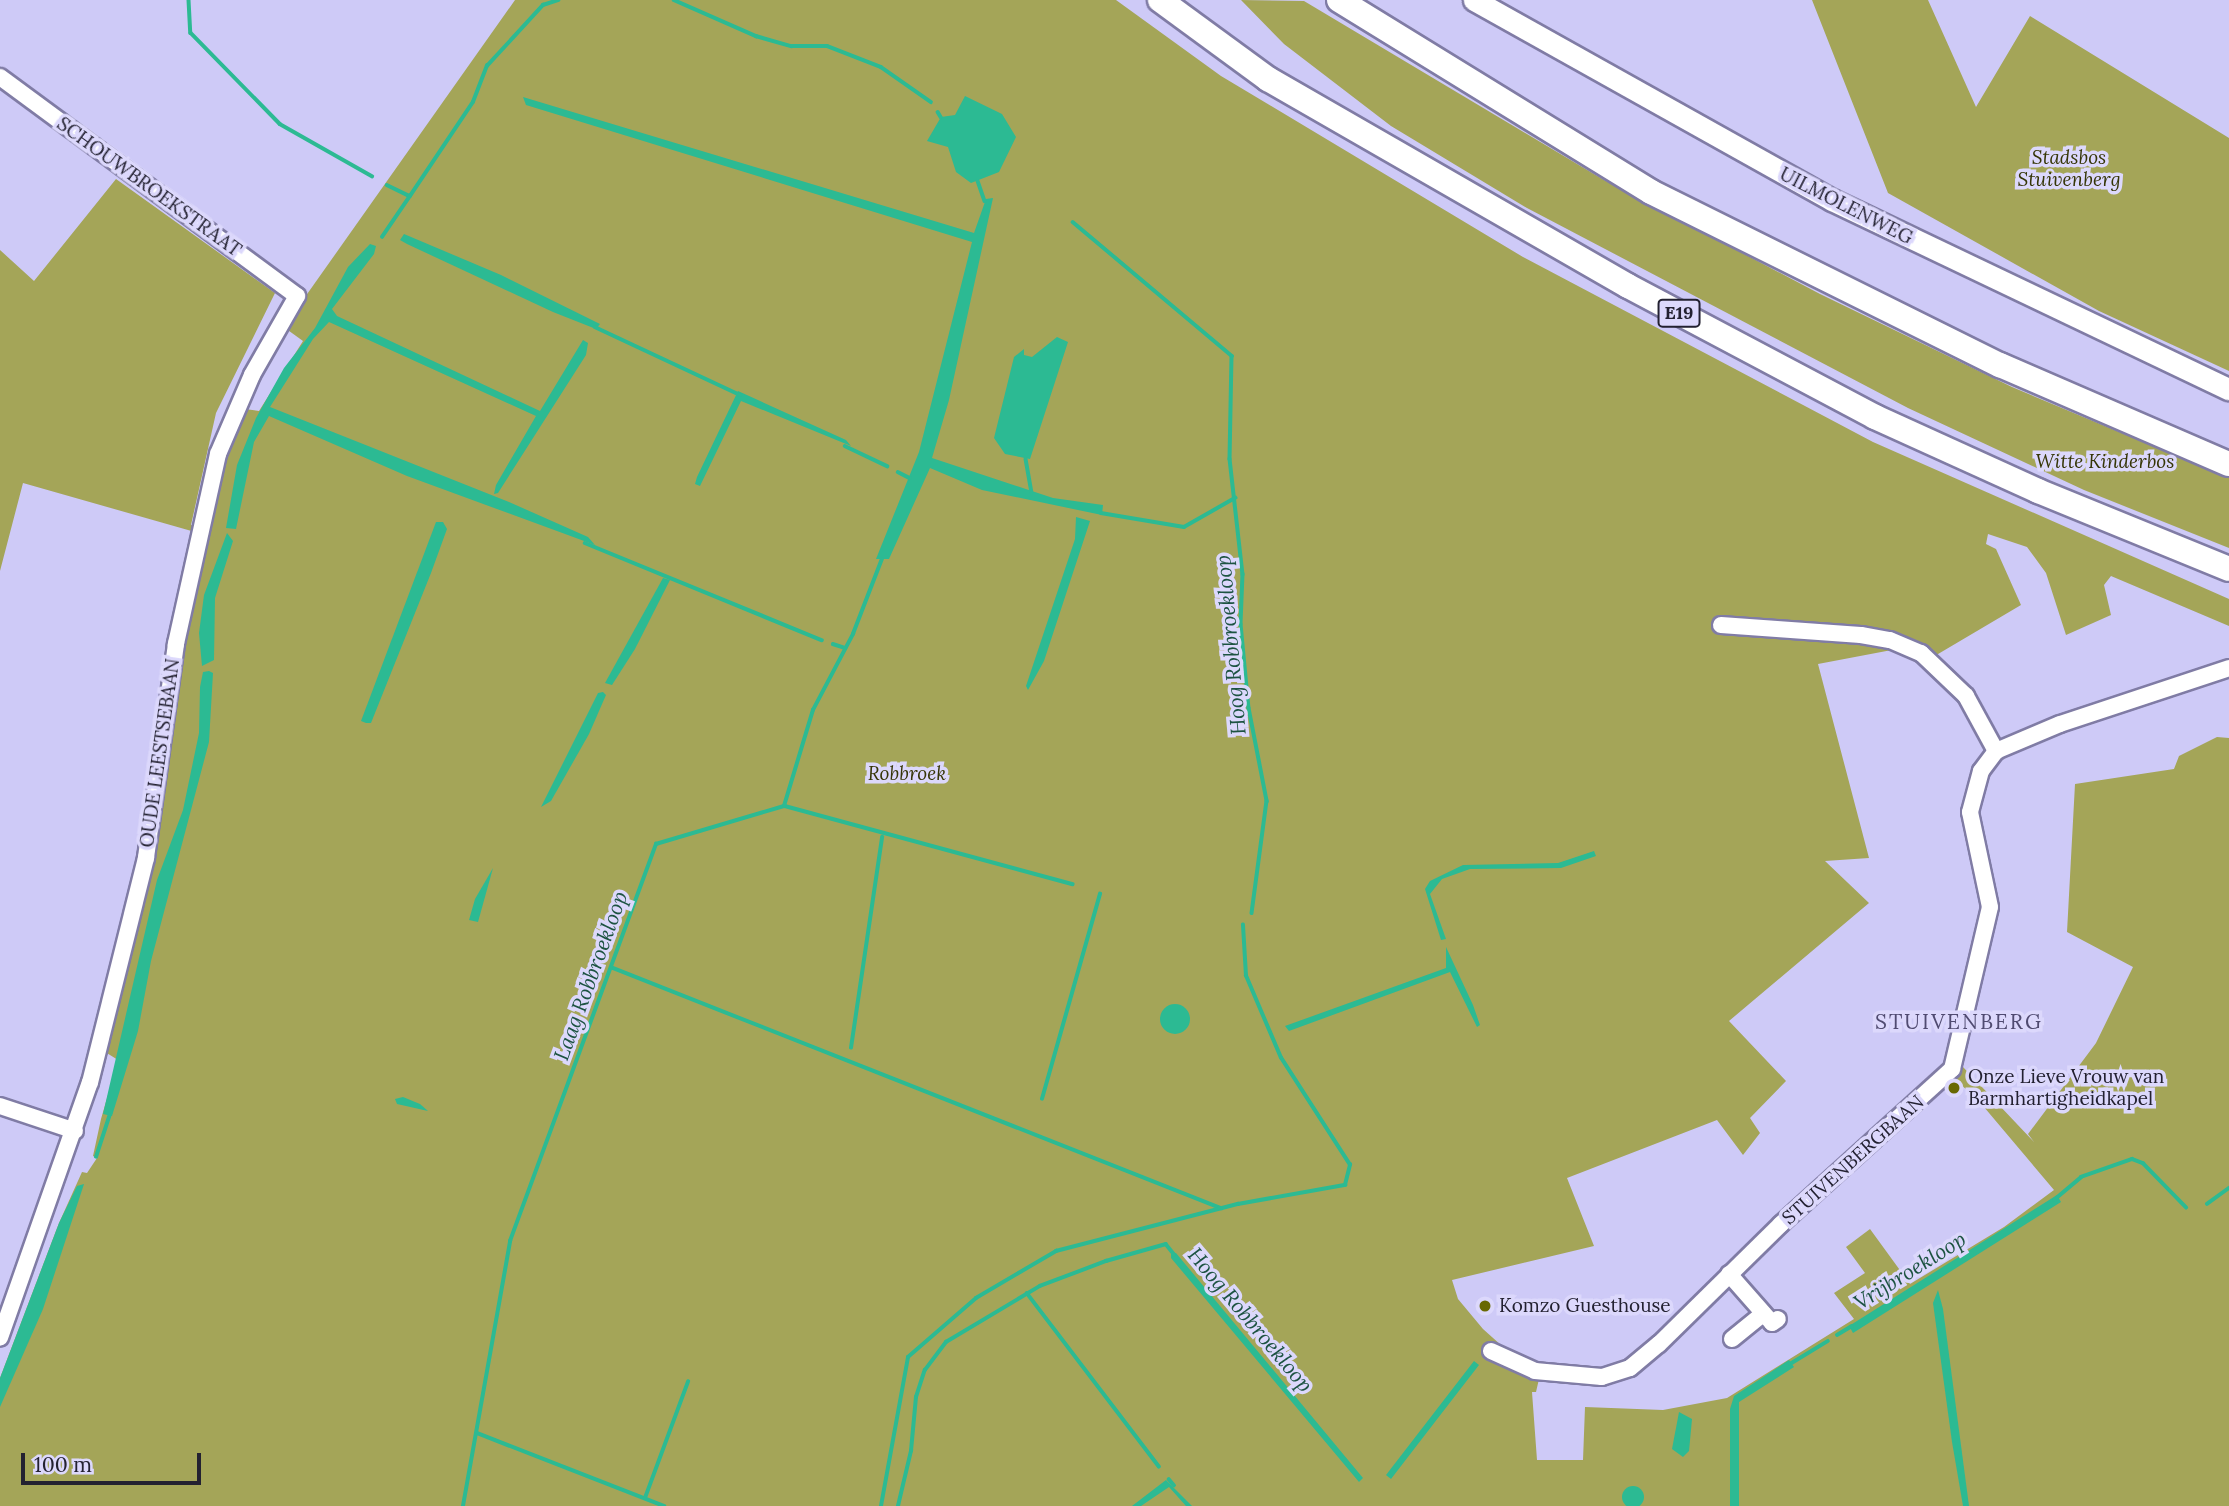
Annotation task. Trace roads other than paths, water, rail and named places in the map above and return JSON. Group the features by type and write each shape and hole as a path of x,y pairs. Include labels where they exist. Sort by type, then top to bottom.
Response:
{"highway":[{"name":"E19","path":"1160,0 1268,79 1628,286 1875,416 2038,491 2229,569"},
{"path":"1339,0 1651,191 2000,365 2229,464"}],"main road":[{"name":"UILMOLENWEG","path":"1474,0 1832,200 2129,346 2229,389"}],"street":[{"name":"SCHOUWBROEKSTRAAT","path":"0,77 297,296"},
{"name":"OUDE LEESTSEBAAN","path":"0,1338 75,1131 146,859 176,644 218,454 252,375 297,296"},
{"path":"1721,625 1861,635 1890,640 1921,653 1966,696 1996,751 2060,724 2229,668"},
{"name":"STUIVENBERGBAAN","path":"1491,1351 1535,1371 1573,1376 1602,1377 1630,1368 1952,1069 1990,907 1970,812 1981,771 1996,751"},
{"path":"0,1106 75,1131"},
{"path":"1730,1274 1770,1317 1732,1339"}],"waterway":[{"path":"189,0 191,33 280,124 372,176"},
{"path":"387,185 410,196 473,102 487,66 543,5 558,0"},
{"path":"674,0 756,36 792,46 827,46 881,67 931,102"},
{"path":"938,112 941,117"},
{"path":"978,181 985,201"},
{"path":"382,237 410,196"},
{"name":"Hoog Robbroekloop","path":"1073,222 1232,356 1230,459 1243,574 1241,624 1249,708 1267,801 1252,913"},
{"path":"595,327 740,395"},
{"path":"845,446 887,466"},
{"name":"Hoog Robbroekloop","path":"1026,459 1032,492"},
{"path":"898,472 910,478"},
{"name":"Hoog Robbroekloop","path":"1101,513 1184,527 1235,498"},
{"path":"585,543 822,640"},
{"name":"Laag Robbroekloop","path":"463,1506 510,1241 656,844 784,806 813,710 853,634 882,559"},
{"path":"833,644 845,648"},
{"path":"785,806 1073,884"},
{"path":"851,1048 882,837"},
{"path":"1042,1099 1100,894"},
{"name":"Hoog Robbroekloop","path":"881,1506 908,1357 976,1298 1056,1251 1238,1204 1345,1185 1350,1165 1281,1058 1246,976 1243,925"},
{"path":"613,968 1221,1208"},
{"name":"Laag Robbroekloop","path":"96,1157 111,1111"},
{"name":"Vrijbroekloop","path":"2054,1200 2081,1177 2132,1159 2143,1163 2186,1207"},
{"name":"Vrijbroekloop","path":"2207,1204 2229,1188"},
{"name":"Hoog Robbroekloop","path":"898,1506 911,1451 916,1397 925,1370 946,1342 1040,1286 1106,1261 1166,1244 1174,1254"},
{"path":"1027,1293 1159,1466"},
{"name":"Vrijbroekloop","path":"1837,1335 1852,1326"},
{"name":"Vrijbroekloop","path":"1790,1364 1828,1341"},
{"path":"645,1498 688,1382"},
{"path":"477,1433 664,1506"},
{"path":"1169,1479 1174,1485"}],"place":[{"name":"Onze Lieve Vrouw van Barmhartigheidkapel","path":"1954,1088"},
{"name":"Komzo Guesthouse","path":"1485,1306"}],"district":[{"name":"STUIVENBERG","path":"1959,1022"}],"park label":[{"name":"Stadsbos Stuivenberg","path":"2069,169"},
{"name":"Witte Kinderbos","path":"2105,462"},
{"name":"Robbroek","path":"907,774"}]}
